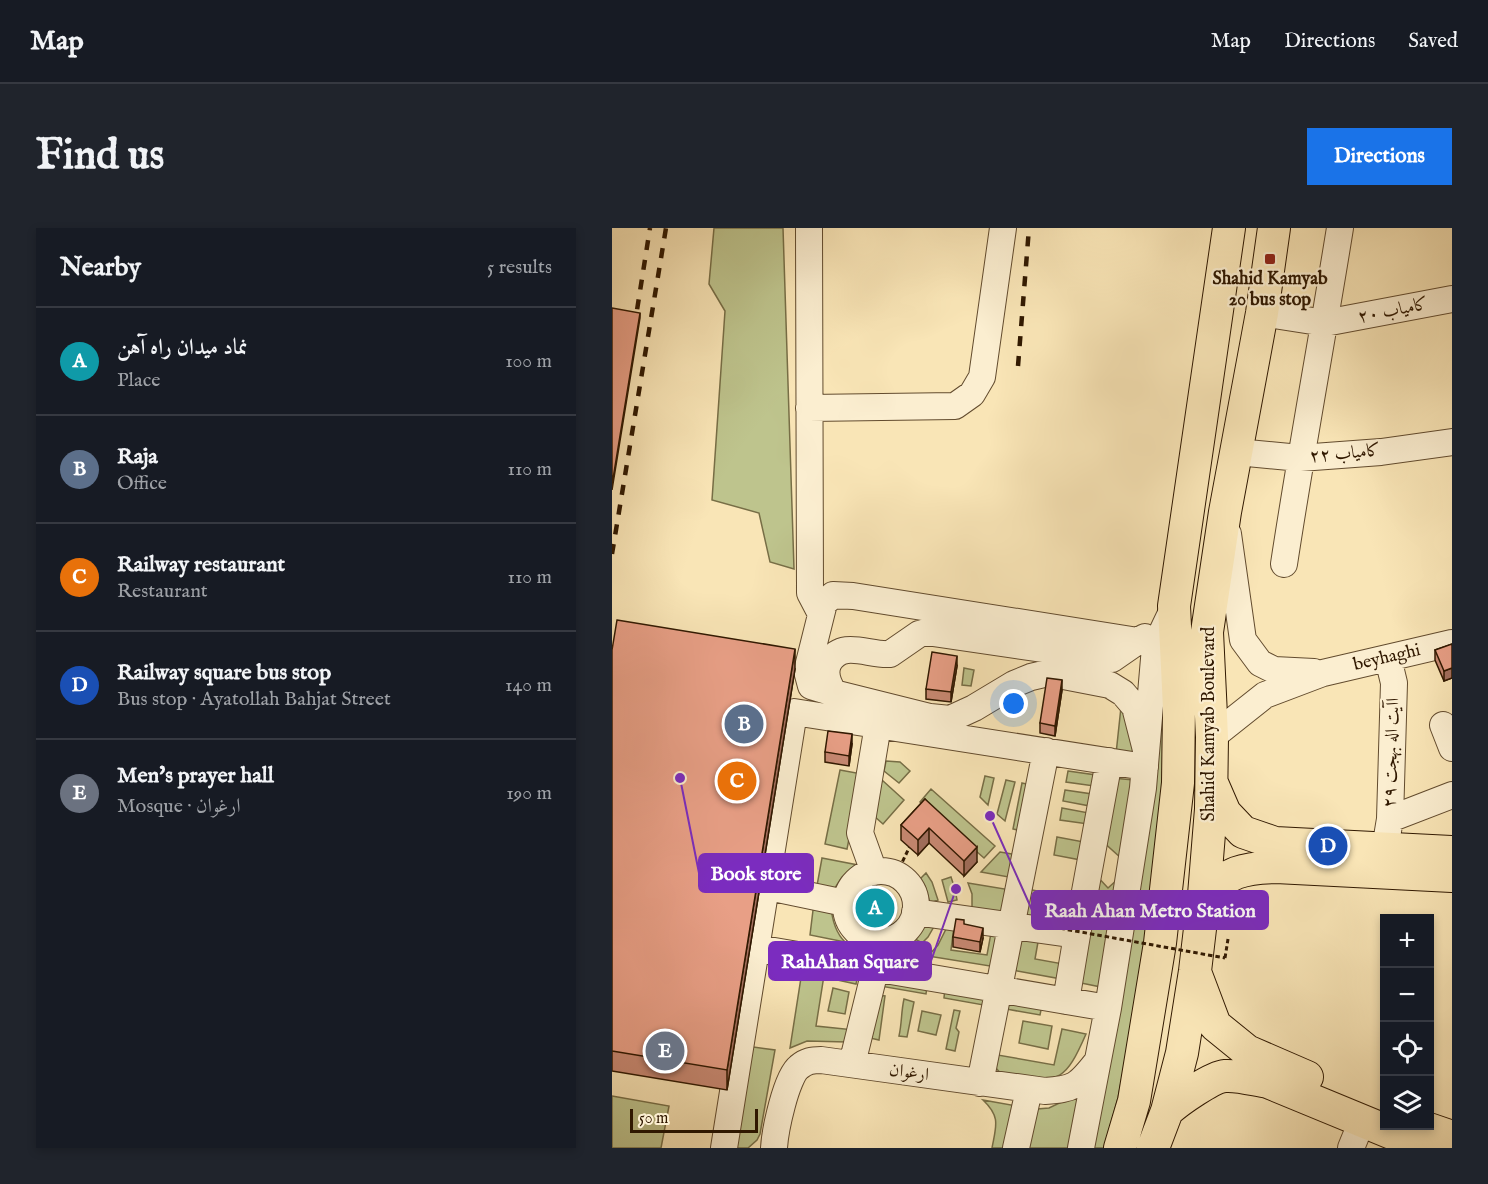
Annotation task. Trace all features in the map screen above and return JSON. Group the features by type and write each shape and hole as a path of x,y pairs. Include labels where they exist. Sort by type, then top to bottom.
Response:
{"main road":[{"name":"Shahid Kamyab Boulevard","path":"1120,1148 1134,1101 1160,944 1178,783 1179,708 1174,606 1230,228"},
{"name":"Shahid Kamyab Boulevard","path":"1153,1148 1167,1111 1182,1053 1195,971 1211,809 1212,736 1207,632 1225,512 1262,313 1274,228"},
{"path":"1211,782 1225,813 1243,832 1275,843 1388,834 1452,852"},
{"path":"1204,895 1220,881 1247,868 1276,867 1452,876"},
{"path":"1195,971 1215,1025 1244,1065 1268,1082 1366,1126 1428,1148"},
{"path":"1167,1111 1180,1098 1244,1065"},
{"path":"1433,1130 1452,1137"}],"street":[{"path":"809,228 810,593 821,614"},
{"path":"809,408 955,406 972,394 982,377 1004,228"},
{"path":"1284,564 1340,228"},
{"name":"کامیاب ۲۰","path":"1262,313 1325,323 1452,299"},
{"name":"کامیاب ۲۲","path":"1237,452 1300,458 1381,452 1452,442"},
{"path":"1225,512 1242,640 1260,663 1274,670 1323,673"},
{"path":"1138,641 833,595 824,603 807,672 811,686 816,689 930,717 950,719 974,708 1014,684 1048,673 1110,685 1123,693 1135,707 1146,759"},
{"path":"834,693 826,674 827,666 838,652 846,648 890,654 919,634 926,633 1112,659 1138,641 1174,606"},
{"path":"1081,1148 1108,1008 1146,759 1155,647 1174,606"},
{"name":"beyhaghi","path":"1323,673 1452,643"},
{"name":"اآیت اله بهجت ۲۹","path":"1388,658 1394,683 1388,834"},
{"path":"1212,736 1265,694 1323,673"},
{"path":"724,1148 756,948 762,886 794,712 1109,761 1146,759"},
{"path":"878,725 860,833 885,873"},
{"path":"1443,725 1452,748"},
{"path":"980,1083 1046,751"},
{"path":"1066,1001 1065,931 1109,761"},
{"path":"1388,834 1452,795"},
{"path":"885,873 905,881 912,890 915,912 912,923 904,933 882,942 870,940 855,931 846,915 845,903 848,892 863,876 885,873"},
{"path":"762,886 845,903"},
{"path":"915,912 1065,931"},
{"path":"852,1065 882,942"},
{"path":"756,948 1108,1008"},
{"name":"ارغوان","path":"774,1148 788,1082 797,1068 808,1060 1029,1090 1066,1090 1075,1086 1096,1063"},
{"path":"1016,1148 1029,1090"}],"path":[{"path":"885,873 915,840"},
{"path":"1065,931 1225,958 1228,939"}],"green space":[{"path":"714,228 783,228 794,569 770,562 759,513 712,500 725,311 709,284"},
{"path":"1161,657 1167,723 1161,822 1135,1011 1118,1098 1104,1148 1091,1148"},
{"path":"964,668 974,670 971,686 962,685"},
{"path":"1121,707 1132,735 1134,756 1116,754"},
{"path":"886,761 900,762 910,771 899,783 884,771"},
{"path":"840,770 862,774 847,849 825,844"},
{"path":"1068,771 1096,775 1094,786 1066,782"},
{"path":"985,776 994,778 988,805 980,797"},
{"path":"1112,778 1134,780 1121,858 1101,840"},
{"path":"882,780 904,800 883,824 874,816"},
{"path":"1006,780 1015,782 1005,821 997,814"},
{"path":"1022,783 1031,785 1022,831 1013,829"},
{"path":"931,789 995,846 984,858 920,802"},
{"path":"1065,790 1092,794 1090,806 1063,801"},
{"path":"1062,808 1089,813 1088,824 1060,820"},
{"path":"1057,837 1084,842 1081,860 1054,855"},
{"path":"1000,852 1018,855 1014,878 981,872"},
{"path":"822,858 858,865 842,877 835,888 816,891"},
{"path":"926,873 932,882 938,900 930,903 925,886 920,879"},
{"path":"1095,874 1108,888 1119,878 1101,987 1076,982"},
{"path":"951,877 957,900 948,902 942,880"},
{"path":"968,883 1011,890 1007,917 972,911 972,894"},
{"path":"1027,889 1079,899 1077,911 1043,905 1040,923 1021,920"},
{"path":"814,902 831,906 835,926 845,942 810,935"},
{"path":"918,919 936,923 922,943 908,935"},
{"path":"948,925 954,926 951,950 987,955 991,933 1003,935 996,967 928,956 938,945"},
{"path":"1018,938 1038,942 1035,959 1069,965 1067,980 1012,970"},
{"path":"803,965 825,969 816,1026 855,1030 847,1042 807,1041 790,1048"},
{"path":"830,969 858,975 856,984 828,978"},
{"path":"882,978 927,986 926,994 880,986"},
{"path":"833,988 849,992 845,1014 828,1011"},
{"path":"945,988 991,996 989,1006 944,998"},
{"path":"878,995 885,996 879,1040 870,1038"},
{"path":"904,999 914,1002 907,1037 899,1036"},
{"path":"1008,999 1042,1005 1040,1015 1006,1009"},
{"path":"954,1010 960,1011 956,1028 959,1032 955,1051 946,1049"},
{"path":"922,1011 941,1015 936,1035 918,1031"},
{"path":"1023,1021 1052,1026 1048,1049 1019,1043"},
{"path":"1062,1029 1086,1034 1071,1064 1057,1077 1036,1079 1004,1077 995,1067 998,1055 1054,1065"},
{"path":"746,1046 775,1050 760,1134 748,1148 733,1148"},
{"path":"612,1096 669,1106 661,1148 612,1148"},
{"path":"1072,1097 1078,1100 1069,1148 1025,1148 1037,1109 1049,1108"},
{"path":"983,1100 1017,1106 1011,1148 992,1148 996,1122 993,1112"}],"building":[{"path":"612,308 640,313 612,485"},
{"path":"617,620 795,649 727,1070 612,1051 612,650"},
{"path":"1452,644 1452,668 1444,671 1435,650"},
{"path":"932,652 957,656 951,692 926,689"},
{"path":"1047,678 1062,680 1055,726 1040,723"},
{"path":"828,731 852,734 849,756 825,752"},
{"path":"925,799 977,847 964,861 929,828 918,840 901,825"},
{"path":"956,919 964,920 964,924 983,928 980,942 953,937"}],"railway":[{"path":"634,329 650,228"},
{"path":"612,554 666,228"},
{"path":"1018,366 1029,228"}],"place":[{"name":"Shahid Kamyab 20 bus stop","path":"1270,259"},
{"name":"Raja","path":"744,724"},
{"name":"Book store","path":"680,778"},
{"name":"Railway restaurant","path":"737,781"},
{"name":"Raah Ahan Metro Station","path":"990,816"},
{"name":"Railway square bus stop","path":"1328,846"},
{"name":"RahAhan Square","path":"956,889"},
{"name":"نماد میدان راه آهن","path":"875,908"},
{"name":"Men's prayer hall","path":"665,1051"}]}
